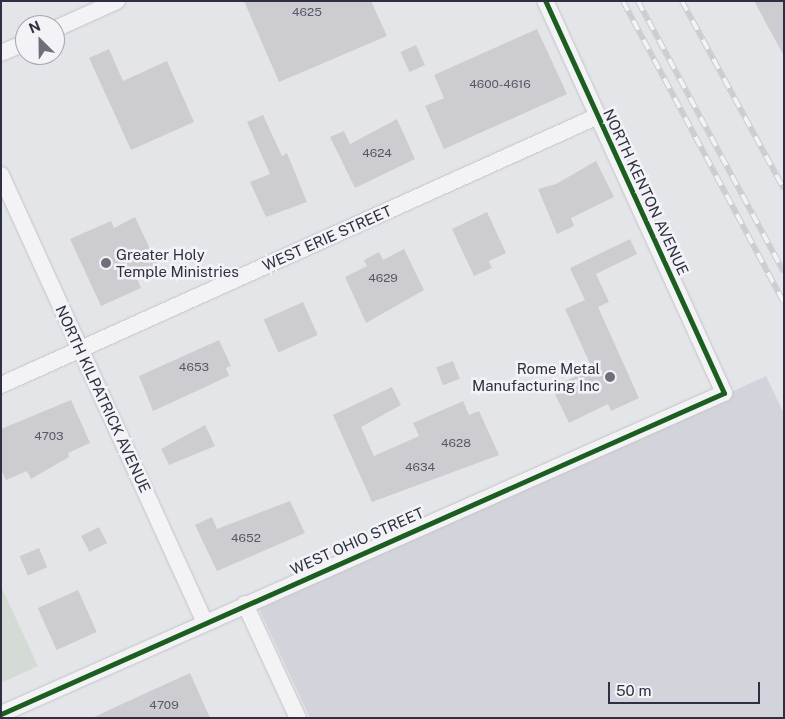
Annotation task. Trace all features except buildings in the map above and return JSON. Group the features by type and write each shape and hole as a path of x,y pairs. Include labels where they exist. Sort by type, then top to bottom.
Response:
{"street":[{"path":"65,24 117,1"},
{"name":"NORTH KENTON AVENUE","path":"545,1 724,393"},
{"path":"1,54 15,48"},
{"name":"WEST ERIE STREET","path":"1,385 598,116"},
{"name":"NORTH KILPATRICK AVENUE","path":"1,175 205,622"},
{"name":"WEST OHIO STREET","path":"1,714 724,393"},
{"path":"246,604 298,718"}],"shaded area":[{"path":"766,376 784,414 784,718 310,718 259,609"},
{"path":"1,586 38,666 1,683"}],"railway":[{"path":"623,1 784,302"},
{"path":"638,1 784,272"},
{"path":"682,1 784,189"}],"cycle path":[{"path":"1,714 724,393 545,1"}],"place":[{"name":"Greater Holy Temple Ministries","path":"106,263"},
{"name":"Rome Metal Manufacturing Inc","path":"610,377"}]}
